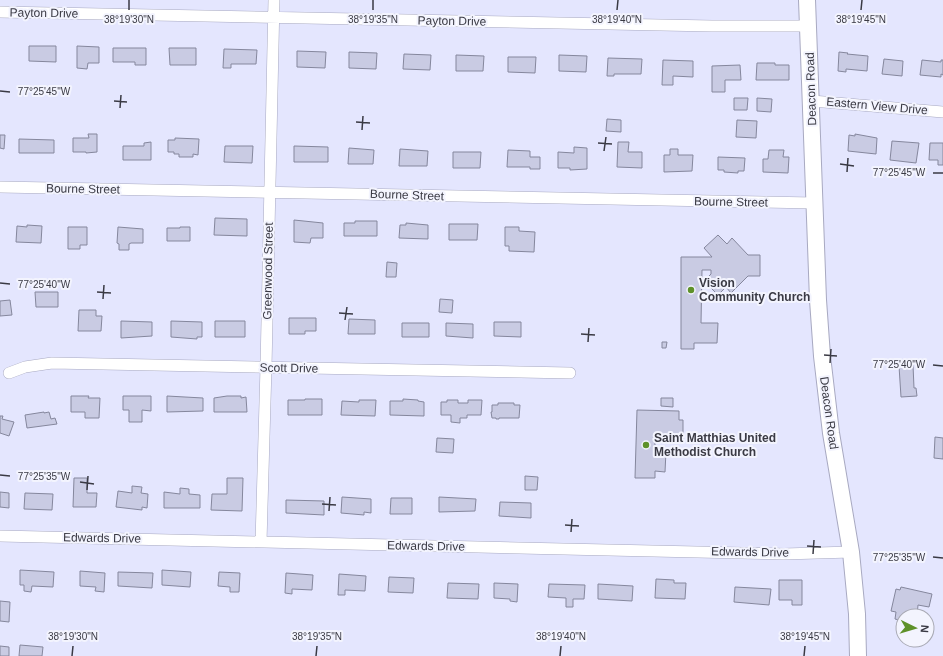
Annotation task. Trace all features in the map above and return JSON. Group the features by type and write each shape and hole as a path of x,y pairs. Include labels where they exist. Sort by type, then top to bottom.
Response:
{"main road":[{"name":"Deacon Road","path":"807,0 812,101 818,307 826,403 852,552 857,614 858,656"}],"street":[{"name":"Greenwood Street","path":"261,542 274,0"},
{"name":"Payton Drive","path":"0,12 712,26 809,26"},
{"name":"Eastern View Drive","path":"812,101 943,112"},
{"name":"Bourne Street","path":"0,187 814,203"},
{"name":"Scott Drive","path":"9,373 25,367 52,363 570,373"},
{"name":"Edwards Drive","path":"0,536 784,554 852,552"}],"building":[{"path":"29,46 56,46 56,62 29,61"},
{"path":"77,46 99,47 99,63 88,63 87,69 77,68"},
{"path":"113,48 146,48 146,65 135,65 135,62 113,62"},
{"path":"169,48 196,48 196,65 170,65"},
{"path":"224,49 257,50 256,64 231,64 231,68 223,68"},
{"path":"297,51 326,52 325,68 297,67"},
{"path":"349,52 377,53 376,69 349,68"},
{"path":"839,52 868,56 867,71 846,69 846,72 838,71"},
{"path":"404,54 431,55 430,70 403,69"},
{"path":"456,55 484,56 483,71 456,71"},
{"path":"559,55 587,56 586,72 559,71"},
{"path":"508,57 536,57 535,73 508,72"},
{"path":"608,58 642,59 641,74 614,74 614,76 607,76"},
{"path":"884,59 903,61 902,76 882,74"},
{"path":"663,60 693,61 693,77 673,76 673,85 662,85"},
{"path":"922,60 941,62 941,60 943,60 943,75 941,74 941,77 920,75"},
{"path":"757,63 789,65 789,80 756,80"},
{"path":"740,65 741,80 725,80 725,92 712,92 712,66"},
{"path":"734,98 748,98 747,110 734,110"},
{"path":"757,98 772,99 771,112 757,111"},
{"path":"607,119 621,120 621,132 606,131"},
{"path":"737,120 757,121 756,138 736,137"},
{"path":"88,134 97,134 97,152 73,152 73,138 89,138"},
{"path":"855,134 877,138 876,154 848,151 849,135 855,136"},
{"path":"0,135 5,135 4,149 0,148"},
{"path":"175,138 199,139 198,155 193,154 193,157 179,157 179,154 168,152 168,140 175,140"},
{"path":"19,139 54,140 54,153 19,153"},
{"path":"892,141 919,143 916,163 890,160"},
{"path":"151,142 151,160 123,160 123,146 144,146 144,143"},
{"path":"618,142 629,142 628,152 642,152 642,168 617,167"},
{"path":"930,143 943,143 943,165 938,165 938,160 929,160"},
{"path":"225,146 253,146 252,163 224,162"},
{"path":"294,146 328,147 328,162 294,162"},
{"path":"574,147 587,148 587,169 570,170 570,168 558,168 558,152 574,153"},
{"path":"349,148 374,150 373,164 348,164"},
{"path":"400,149 428,151 427,166 399,166"},
{"path":"670,149 678,149 678,155 693,155 692,171 664,172 664,155 670,155"},
{"path":"508,150 530,151 530,157 540,157 540,169 530,169 530,167 507,167"},
{"path":"769,150 784,150 783,157 789,157 788,173 763,172 763,159 768,159"},
{"path":"453,152 481,152 480,168 453,168"},
{"path":"718,157 745,158 744,171 738,171 738,173 718,170"},
{"path":"215,218 247,219 247,236 214,235"},
{"path":"294,220 323,223 323,238 311,238 310,243 294,242"},
{"path":"355,221 377,221 377,236 344,236 344,223 355,223"},
{"path":"406,223 428,225 428,239 399,238 400,225 406,225"},
{"path":"449,224 478,224 477,240 449,240"},
{"path":"27,225 42,226 41,243 16,242 17,226 27,227"},
{"path":"68,227 87,227 87,245 80,245 80,249 68,249"},
{"path":"118,227 143,229 143,243 131,243 129,244 129,250 119,250 119,244 117,243"},
{"path":"190,227 190,241 167,241 167,228"},
{"path":"505,227 519,227 519,231 535,232 534,252 509,251 509,246 505,246"},
{"name":"Vision Community Church","path":"718,235 727,244 732,238 748,255 760,255 760,276 748,276 731,293 726,287 718,295 704,281 711,274 711,270 702,270 701,323 718,323 717,343 694,343 694,349 681,349 681,257 712,257 704,248"},
{"path":"387,262 397,263 396,277 386,277"},
{"path":"35,292 58,292 58,307 36,307"},
{"path":"440,299 453,300 452,313 439,312"},
{"path":"10,300 12,315 0,316 0,301"},
{"path":"79,310 96,310 96,316 102,316 101,331 78,331"},
{"path":"289,318 316,318 316,331 305,331 305,334 289,334"},
{"path":"349,319 375,320 375,334 348,334"},
{"path":"121,321 152,322 152,336 121,338"},
{"path":"171,321 202,322 202,337 197,337 197,339 171,337"},
{"path":"215,321 245,321 245,337 215,337"},
{"path":"494,322 521,322 521,337 494,336"},
{"path":"402,323 429,323 429,337 402,337"},
{"path":"446,323 473,324 473,338 446,336"},
{"path":"662,342 667,342 666,348 662,348"},
{"path":"913,365 914,388 916,388 917,396 901,397 899,366"},
{"path":"71,396 89,396 88,398 100,398 99,418 85,418 85,412 71,412"},
{"path":"123,396 151,396 151,411 142,410 142,422 129,422 129,410 123,410"},
{"path":"167,396 203,398 203,411 167,412"},
{"path":"241,396 241,398 246,397 247,412 214,412 214,398"},
{"path":"661,398 673,398 673,407 661,406"},
{"path":"322,399 322,415 288,415 288,400"},
{"path":"403,399 424,402 424,416 390,415 390,401 403,401"},
{"path":"359,400 376,400 375,416 341,415 342,401 359,402"},
{"path":"447,400 458,400 458,403 468,403 468,400 482,400 481,415 467,415 467,418 460,418 460,423 451,422 451,415 441,415 441,402 447,402"},
{"path":"498,403 514,403 514,405 520,405 519,418 492,418 492,405 498,405"},
{"name":"Saint Matthias United Methodist Church","path":"637,410 679,411 679,420 683,420 683,439 655,438 655,451 666,451 665,472 655,471 655,478 635,478"},
{"path":"49,412 51,419 55,418 57,424 27,428 25,415"},
{"path":"0,416 3,416 2,419 14,422 9,436 0,433"},
{"path":"935,437 943,438 943,459 934,458"},
{"path":"437,438 454,439 453,453 436,452"},
{"path":"525,476 538,477 537,490 525,490"},
{"path":"74,478 87,478 87,493 97,493 96,507 73,507"},
{"path":"227,478 243,478 242,511 211,510 212,494 227,494"},
{"path":"132,486 142,487 141,493 148,494 147,508 142,507 142,510 116,507 118,491 132,493"},
{"path":"180,488 189,489 189,494 200,495 200,508 164,508 164,492 180,494"},
{"path":"0,492 9,493 9,508 0,507"},
{"path":"25,493 53,494 52,510 24,509"},
{"path":"342,497 371,499 371,513 364,512 364,515 341,513"},
{"path":"439,497 476,499 475,511 439,512"},
{"path":"391,498 412,498 412,514 390,514"},
{"path":"286,500 324,501 324,515 286,513"},
{"path":"500,502 531,503 531,518 499,516"},
{"path":"20,570 54,572 53,587 32,586 31,592 24,591 24,585 20,585"},
{"path":"162,570 191,572 190,587 162,585"},
{"path":"80,571 105,573 104,592 95,591 96,587 80,586"},
{"path":"118,572 153,573 152,588 118,586"},
{"path":"219,572 240,573 239,592 230,592 230,587 218,586"},
{"path":"286,573 313,575 312,590 292,589 292,594 285,593"},
{"path":"339,574 366,576 365,591 345,590 345,595 338,595"},
{"path":"389,577 414,578 413,593 388,592"},
{"path":"656,579 674,580 674,583 686,583 685,599 655,598"},
{"path":"779,580 802,580 802,605 792,605 792,600 779,600"},
{"path":"448,583 479,584 478,599 447,598"},
{"path":"494,583 518,584 517,602 510,601 510,599 494,598"},
{"path":"549,584 585,585 584,599 573,599 573,607 566,607 566,598 548,597"},
{"path":"598,584 633,586 632,601 598,599"},
{"path":"735,587 771,589 769,605 734,602"},
{"path":"901,587 932,594 929,607 918,605 918,608 895,608 895,612 891,611 896,589 900,590"},
{"path":"0,601 10,602 9,622 0,621"},
{"path":"20,645 43,647 42,656 19,656"},
{"path":"0,646 9,647 9,656 0,656"}],"place":[{"name":"Vision Community Church","path":"691,290"},
{"name":"Saint Matthias United Methodist Church","path":"646,445"}]}
